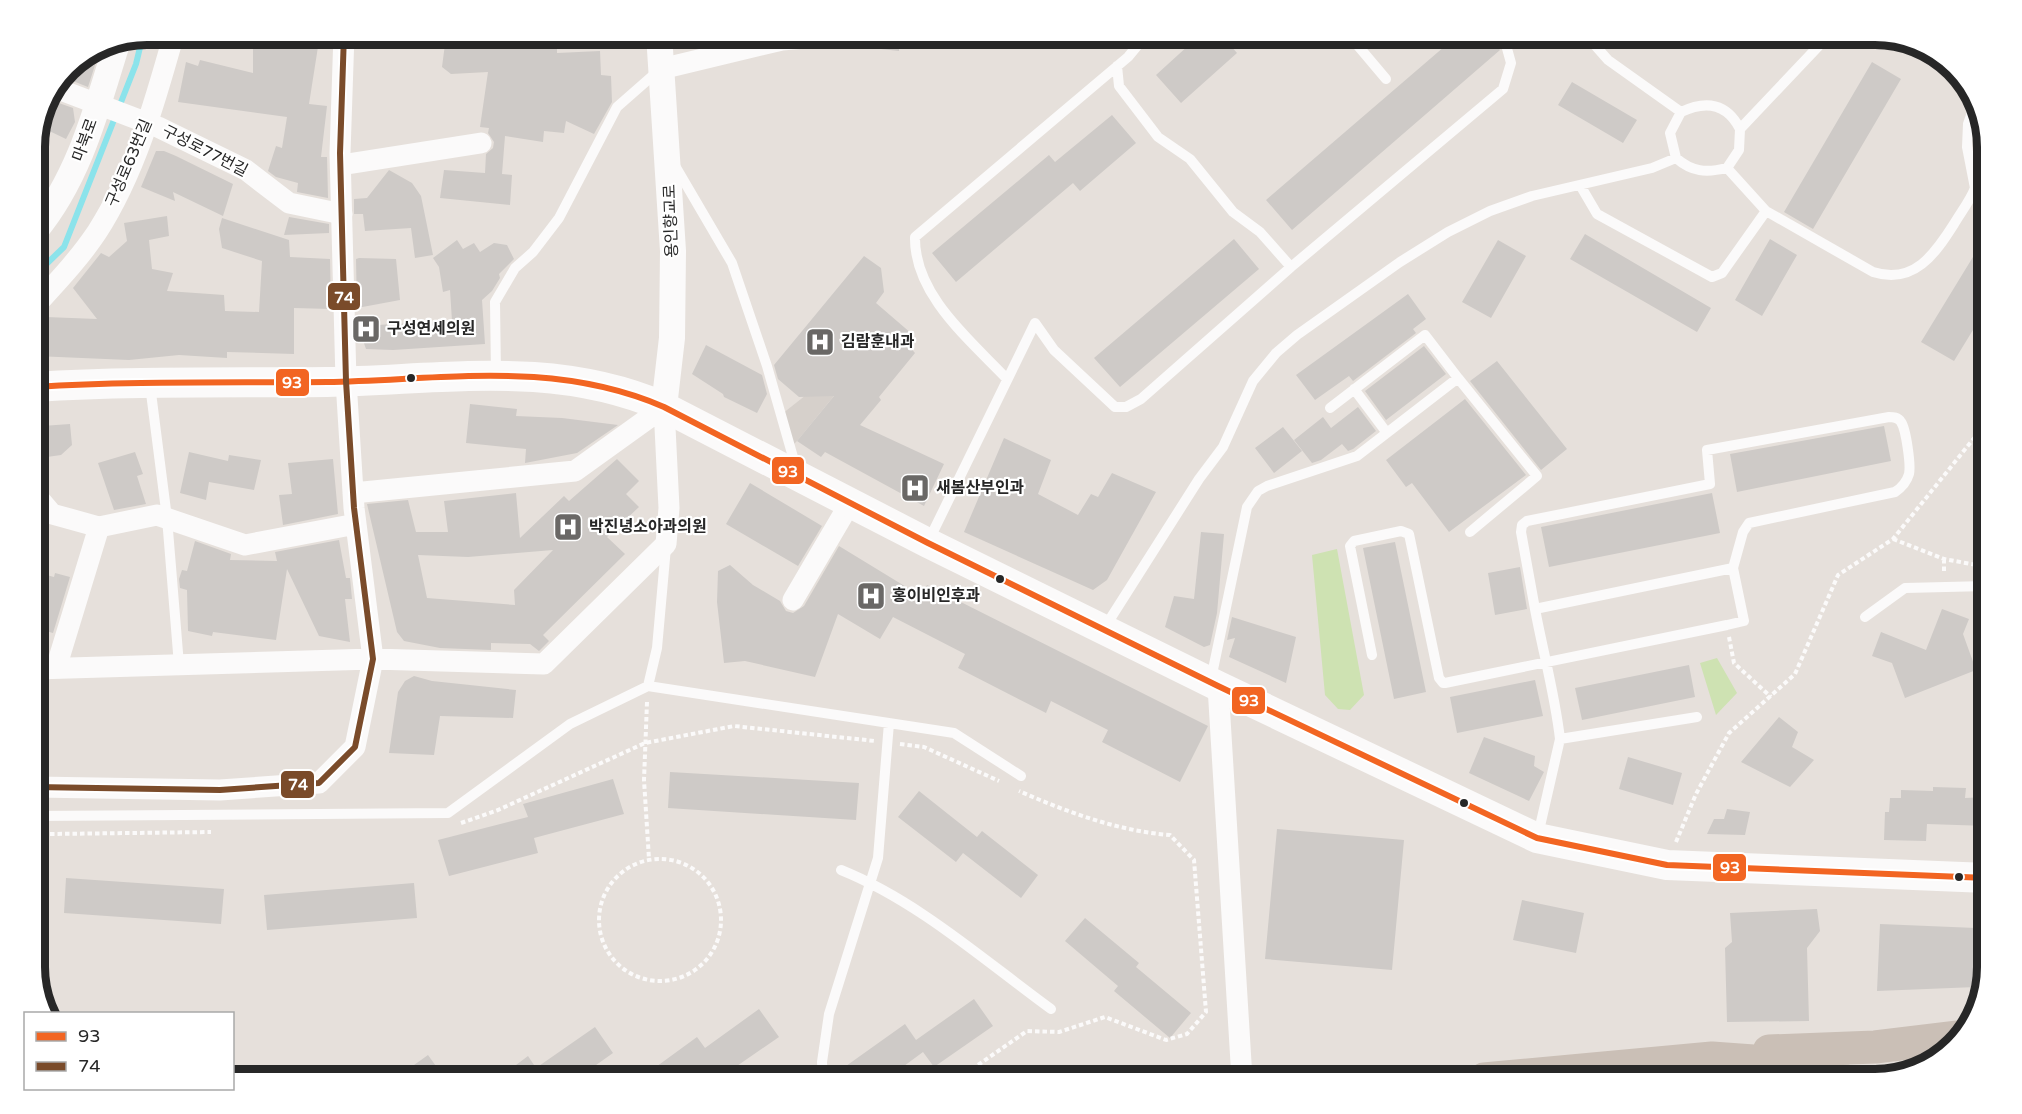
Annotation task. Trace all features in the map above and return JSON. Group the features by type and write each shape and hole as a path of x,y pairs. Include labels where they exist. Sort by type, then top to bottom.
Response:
{"highway":[{"path":"1598,1069 1762,1051 1875,1047 1948,1038"},
{"path":"1712,1058 1767,1062 1796,1069"}],"main road":[{"path":"45,387 346,381 496,375 584,381 629,392 664,407 928,543 1104,630 1537,838 1667,865 1977,878"}],"street":[{"name":"구성로63번길","path":"45,295 65,274 97,232 122,188 147,123 171,45"},
{"path":"45,787 220,790 319,783 355,747 373,659 356,524 346,381 341,165 344,45"},
{"name":"용인향교로","path":"660,45 673,251 672,338 664,407"},
{"path":"661,69 761,45"},
{"name":"마북로","path":"45,216 70,180 98,105 115,51"},
{"name":"구성로77번길","path":"63,91 147,123 246,170 289,203 342,214"},
{"path":"341,165 481,143"},
{"path":"353,493 575,471 664,407"},
{"path":"45,669 373,659 544,664 666,544 669,508 664,407"},
{"path":"793,600 850,503"},
{"path":"45,506 52,514 99,527 157,515 245,545 356,524"},
{"path":"56,668 99,527"},
{"path":"1214,684 1241,1069"}],"lane":[{"path":"1007,379 935,300 915,257 915,237 1117,66 1137,45"},
{"path":"1357,45 1386,79"},
{"path":"928,543 1035,322 1054,350 1101,397 1115,407 1126,407 1141,399 1291,267 1503,88 1511,63 1506,45"},
{"path":"1595,45 1608,60 1681,112"},
{"path":"1740,129 1820,45"},
{"path":"1117,66 1119,86 1158,137 1190,159 1233,212 1260,232 1291,267"},
{"path":"496,375 495,302 515,268 533,252 559,218 617,107 661,69"},
{"path":"1703,104 1715,105 1726,110 1740,129 1739,150 1727,168 1698,171 1686,167 1676,158 1670,133 1681,112 1703,104"},
{"path":"1727,168 1766,211 1874,272 1894,276 1916,269 1935,252 1975,188 1967,147 1968,124 1972,113"},
{"path":"668,153 732,263 776,395 798,477"},
{"path":"1104,630 1199,479 1223,447 1253,381 1276,353 1361,288 1449,232 1490,211 1532,196 1653,168 1676,158"},
{"path":"1580,185 1597,214 1712,277 1722,273 1766,211"},
{"path":"1329,408 1425,335 1537,476 1470,532"},
{"path":"1214,684 1247,507 1251,499 1258,491 1276,483 1357,456 1458,378"},
{"path":"150,384 167,518 178,664"},
{"path":"1354,389 1387,433"},
{"path":"1372,655 1351,542 1404,531 1410,537 1441,682 1545,662 1744,621 1733,568 1743,532 1749,523 1895,492 1900,489 1909,475 1910,464 1902,422 1896,417 1889,417 1707,450 1710,484 1527,521 1522,525 1521,532 1535,609 1545,662 1560,739 1537,838"},
{"path":"648,686 657,648 666,544"},
{"path":"1535,609 1733,568"},
{"path":"1865,618 1905,588 1977,586"},
{"path":"45,816 448,813 570,724 648,686 954,733 1021,776"},
{"path":"1560,739 1697,717"},
{"path":"822,1069 829,1014 878,858 890,723"},
{"path":"841,870 871,882 943,930 1051,1009"}],"path":[{"path":"1667,865 1696,794 1729,733 1795,674 1838,575 1893,539 1977,434"},
{"path":"1893,539 1944,559 1977,565"},
{"path":"1727,625 1734,663 1771,697"},
{"path":"648,686 644,780 649,859"},
{"path":"645,743 734,726 924,747 1006,784"},
{"path":"972,1069 1027,1031 1059,1032 1106,1017 1166,1040 1187,1034 1206,1012 1194,860 1170,835 1135,832 1047,803 1016,789"},
{"path":"649,859 670,859 690,866 706,879 718,897 722,918 719,939 710,956 696,970 678,979 658,981 639,978 621,968 608,953 600,935 599,915 603,896 614,879 629,867 649,859"}],"green space":[{"path":"1337,549 1364,695 1350,710 1338,709 1325,695 1312,555"},
{"path":"1717,658 1737,693 1716,715 1700,663"}],"shaded area":[{"path":"887,331 797,441 792,446 782,414"}],"building":[{"path":"253,45 318,45 309,104 327,106 321,157 327,157 328,198 297,192 298,183 276,177 268,171 276,146 282,148 287,117 178,102 186,62 198,66 200,60 253,73"},
{"path":"445,45 557,45 557,53 600,51 601,75 611,76 612,102 594,134 566,121 564,133 544,131 543,142 505,136 502,174 512,175 510,205 440,198 444,170 485,173 486,154 493,148 494,142 488,133 489,128 480,127 488,72 451,74 442,67"},
{"path":"881,45 899,45 899,51 881,49"},
{"path":"1189,45 1230,45 1237,53 1181,103 1156,75"},
{"path":"1446,45 1497,45 1500,50 1292,230 1266,200"},
{"path":"97,58 88,87 71,80 80,70"},
{"path":"1872,62 1901,79 1813,229 1784,212"},
{"path":"1572,82 1637,120 1623,143 1558,105"},
{"path":"56,102 73,108 75,122 66,139 47,130"},
{"path":"1112,115 1136,143 1080,191 1073,183 956,282 932,253 1049,155 1055,162"},
{"path":"156,151 164,151 176,156 233,184 223,216 173,192 175,201 141,187"},
{"path":"389,170 412,183 421,196 433,255 415,258 411,228 365,231 363,214 354,214 354,199 367,198"},
{"path":"167,216 169,236 149,240 152,269 173,273 167,291 224,295 225,311 259,312 262,261 222,248 219,229 222,218 289,240 290,257 330,259 331,309 294,308 294,354 227,352 227,358 179,355 129,360 45,356 46,317 97,319 73,288 101,253 109,257 127,241 124,223"},
{"path":"289,217 329,224 329,233 284,235"},
{"path":"1585,234 1711,308 1697,332 1570,259"},
{"path":"1234,239 1259,269 1120,387 1094,358"},
{"path":"1770,239 1797,255 1762,316 1735,300"},
{"path":"457,240 463,249 474,243 480,252 494,243 507,245 514,259 499,274 500,278 492,291 482,300 485,344 393,350 366,349 358,326 452,321 450,290 443,292 439,267 433,258"},
{"path":"1498,240 1526,256 1491,318 1462,302"},
{"path":"1977,250 1977,323 1954,361 1921,342"},
{"path":"864,256 881,268 884,292 876,303 912,334 906,343 915,353 879,397 881,400 860,425 944,464 924,506 825,452 821,457 797,441 834,396 799,397 778,379 774,365"},
{"path":"356,259 396,259 400,300 357,308"},
{"path":"1408,294 1426,319 1413,329 1416,333 1353,381 1349,376 1315,400 1296,375"},
{"path":"706,345 762,375 767,394 757,413 724,397 723,394 692,374"},
{"path":"1424,346 1446,374 1386,420 1365,391"},
{"path":"1497,361 1567,449 1541,470 1470,381"},
{"path":"1465,399 1526,475 1449,532 1412,483 1406,487 1386,460"},
{"path":"470,404 517,409 516,416 562,418 618,425 577,453 525,463 526,449 466,443"},
{"path":"1358,407 1376,431 1353,449 1348,451 1342,444 1321,460 1312,463 1294,440 1323,417 1331,428"},
{"path":"70,424 72,445 61,455 47,457 45,426"},
{"path":"1884,426 1891,461 1737,492 1730,454"},
{"path":"1283,427 1302,451 1274,473 1255,448"},
{"path":"1004,438 1051,460 1038,494 1078,515 1091,494 1098,497 1112,473 1156,492 1107,580 1093,590 964,532"},
{"path":"135,452 143,474 137,476 146,504 114,510 98,463"},
{"path":"189,452 228,461 229,455 261,460 254,490 209,482 206,500 180,493"},
{"path":"333,459 338,514 283,525 279,495 292,494 288,463"},
{"path":"617,459 639,481 626,494 639,507 607,537 625,554 543,635 549,641 539,651 530,644 491,643 491,650 440,648 404,641 397,632 367,504 408,500 416,532 448,532 444,501 516,493 520,538 564,496 569,501","holes":["553,550 514,590 515,605 427,598 418,555 468,557"]},
{"path":"750,483 822,526 798,566 726,524"},
{"path":"1712,493 1720,533 1549,567 1541,527"},
{"path":"1201,532 1224,534 1217,613 1210,645 1204,647 1165,627 1174,596 1194,599"},
{"path":"339,540 346,578 350,578 352,599 345,599 350,642 319,636 287,569 276,640 213,632 212,636 188,631 187,590 180,588 179,579 182,570 187,571 195,541 231,554 230,560 277,561 275,552"},
{"path":"1395,542 1426,692 1394,699 1363,548"},
{"path":"839,546 921,596 927,585 1208,726 1180,782 1102,742 1108,730 1051,701 1046,713 958,668 965,654 893,617 880,639 838,614 815,677 745,661 724,663 717,602 718,571 730,565 753,585 780,601 786,611 793,613 804,606"},
{"path":"1520,567 1527,609 1495,615 1488,573"},
{"path":"55,573 70,577 53,633 45,631 45,575 54,577"},
{"path":"1942,609 1969,619 1963,634 1976,670 1905,698 1892,663 1872,656 1881,632 1926,650"},
{"path":"1232,617 1296,637 1286,683 1229,657 1235,638 1227,640"},
{"path":"1689,665 1695,697 1582,720 1575,688"},
{"path":"414,676 432,681 516,690 513,718 440,716 434,755 389,753 398,692 405,681"},
{"path":"1535,680 1543,716 1457,733 1450,697"},
{"path":"1779,717 1798,732 1792,747 1814,760 1790,787 1741,762"},
{"path":"1484,737 1535,756 1534,766 1544,772 1529,801 1469,773"},
{"path":"1628,757 1682,773 1673,805 1619,789"},
{"path":"670,772 859,783 856,820 668,808"},
{"path":"613,779 624,814 534,838 538,853 449,876 438,840 528,817 523,804"},
{"path":"1933,787 1966,788 1965,798 1977,797 1977,826 1927,824 1926,841 1884,840 1885,812 1889,812 1890,798 1901,798 1901,790 1933,791"},
{"path":"919,791 977,837 982,831 1038,875 1021,898 963,853 956,862 898,817"},
{"path":"1727,809 1750,812 1745,835 1707,834 1714,819 1724,819"},
{"path":"1277,829 1404,840 1392,970 1265,959"},
{"path":"66,878 224,889 221,924 64,913"},
{"path":"414,883 417,918 267,930 264,895"},
{"path":"1522,900 1584,913 1576,953 1513,940"},
{"path":"1817,909 1820,931 1807,948 1809,1021 1727,1022 1725,948 1732,942 1730,913"},
{"path":"1085,918 1139,963 1136,967 1191,1013 1170,1038 1114,991 1118,986 1065,941"},
{"path":"1880,924 1976,928 1975,987 1877,991"},
{"path":"974,999 993,1026 934,1067 923,1052 900,1069 848,1069 846,1066 905,1024 916,1040"},
{"path":"759,1009 779,1037 733,1069 716,1069 713,1065 707,1069 653,1069 697,1037 705,1048"},
{"path":"595,1027 613,1053 590,1069 511,1069 528,1056 536,1068"},
{"path":"428,1055 438,1069 408,1069"}],"waterway":[{"path":"45,265 64,247 136,64 140,46"}],"transit line":[{"name":"74","path":"45,787 220,790 319,783 355,747 373,659 354,508 346,381 340,153 344,45"},
{"name":"93","path":"45,386 144,383 327,382 497,376 539,377 622,392 664,407 928,543 1218,686 1537,838 1667,865 1977,878"}],"place":[{"name":"구성연세의원","path":"366,329"},
{"name":"김람훈내과","path":"820,342"},
{"name":"새봄산부인과","path":"915,488"},
{"name":"박진녕소아과의원","path":"568,527"},
{"name":"홍이비인후과","path":"871,596"}]}
